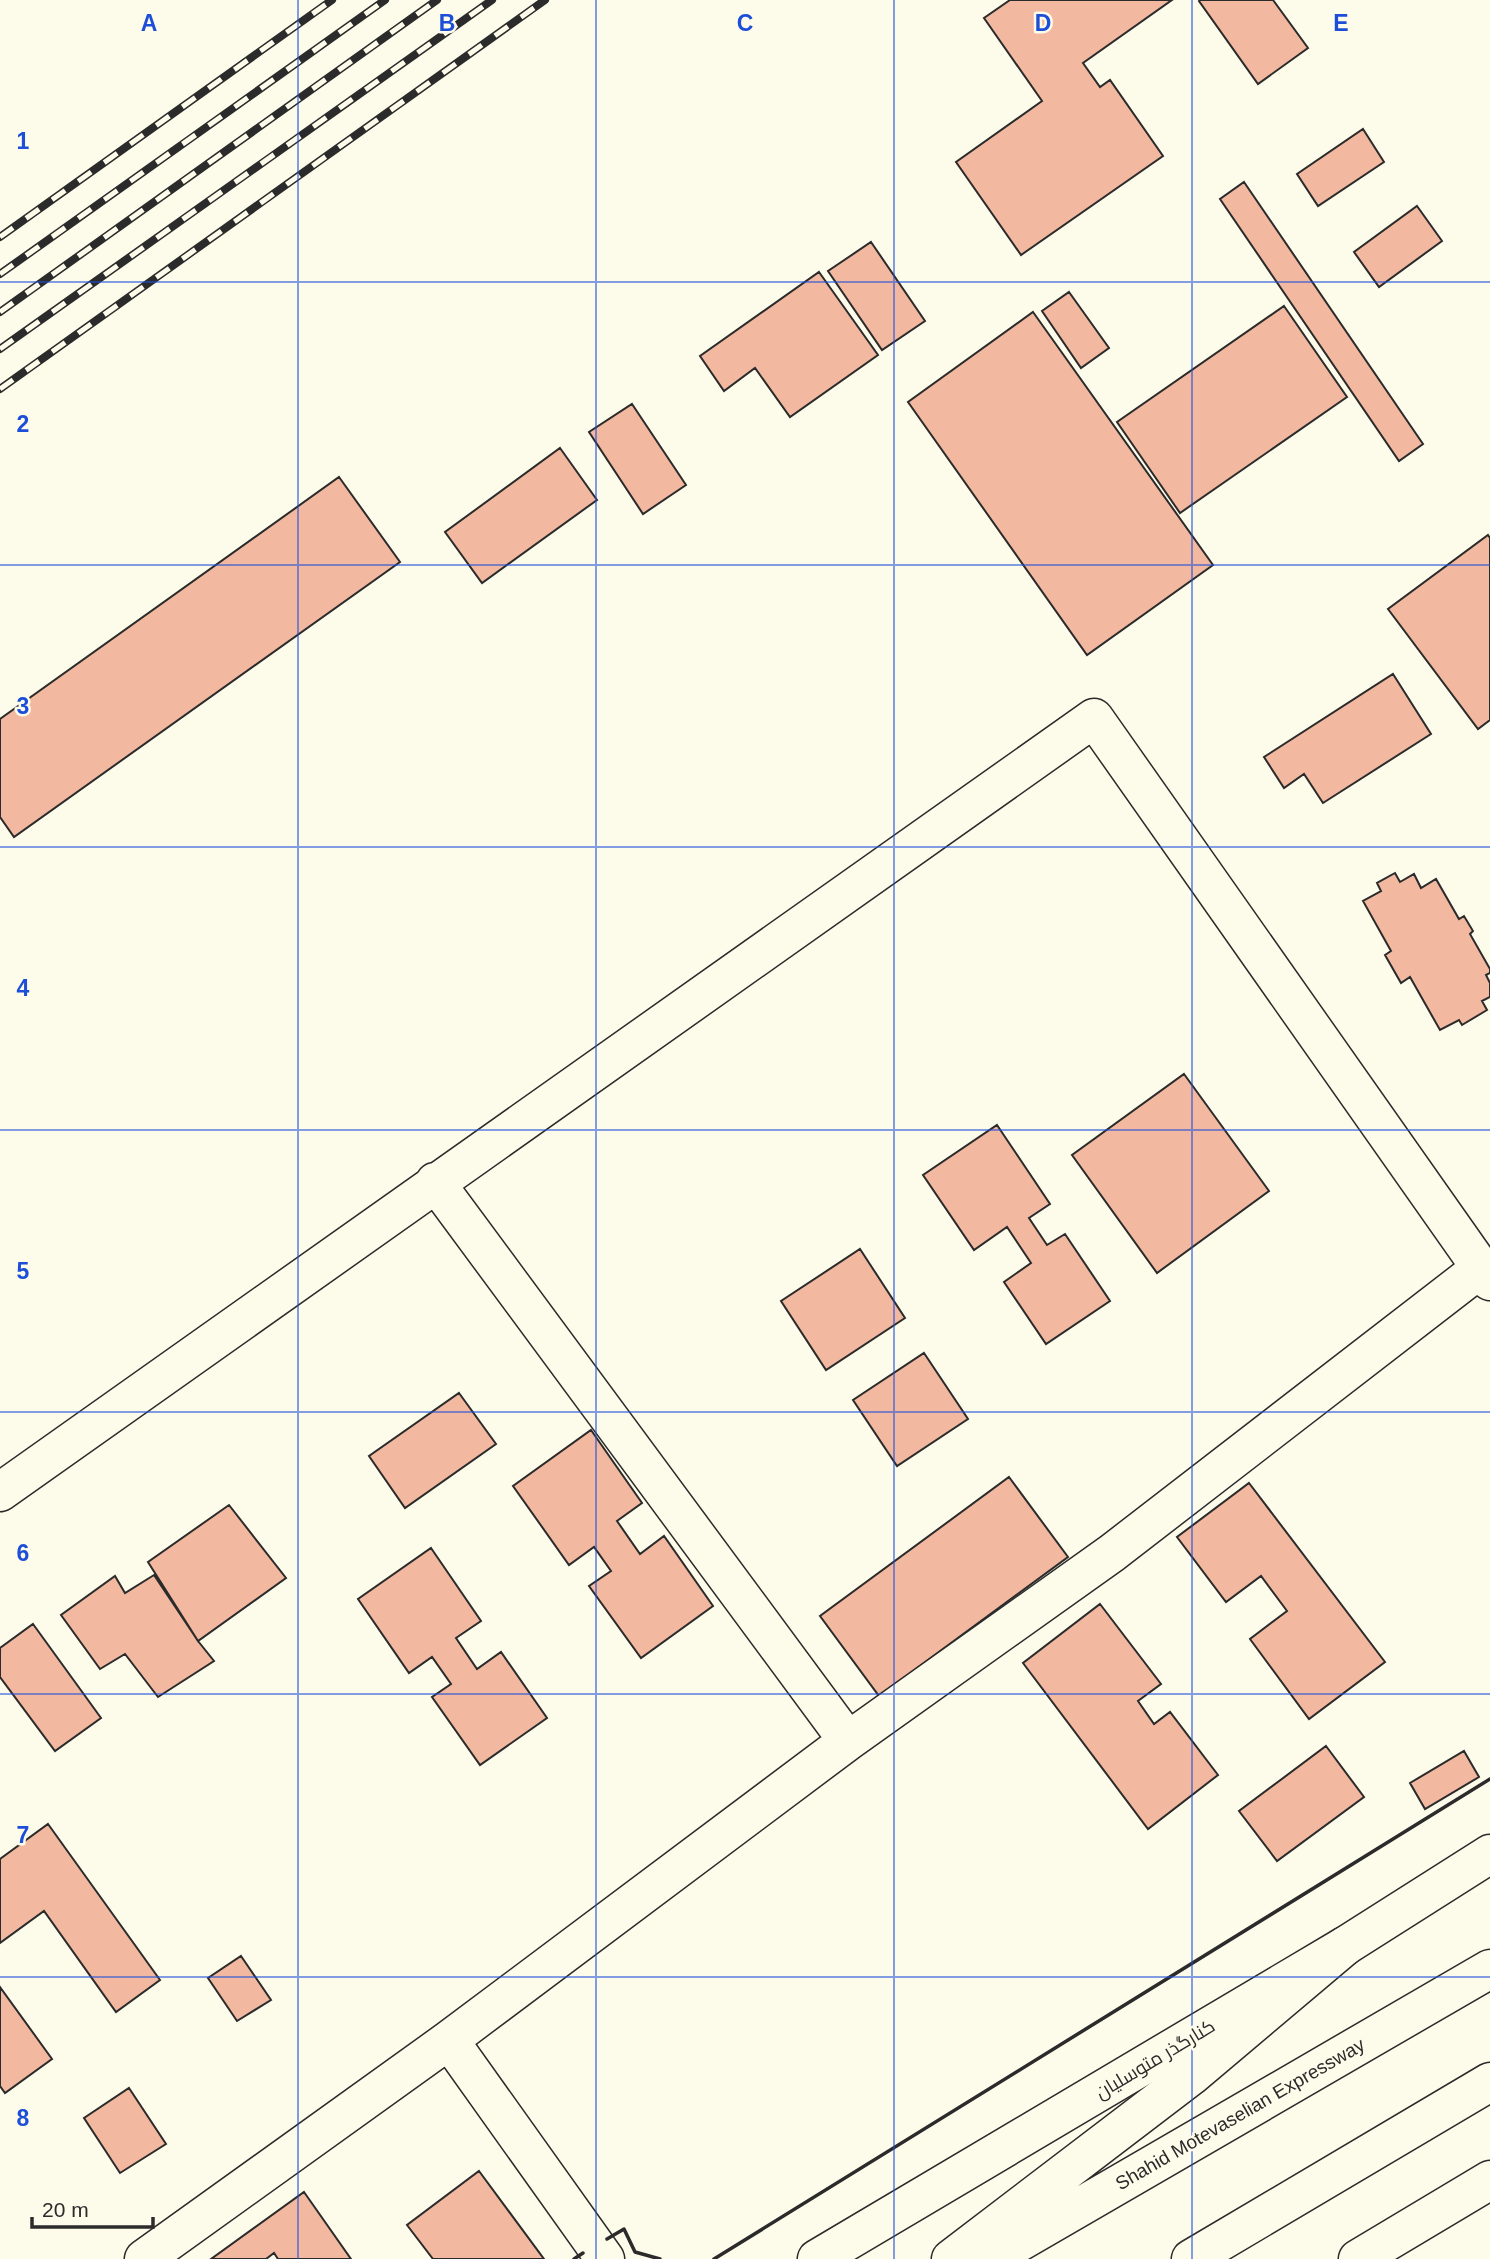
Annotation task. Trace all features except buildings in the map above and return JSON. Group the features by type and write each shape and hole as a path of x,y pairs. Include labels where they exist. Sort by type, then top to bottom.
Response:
{"main road":[{"path":"0,1492 1094,718 1485,1275 1112,1553 848,1741 449,2040 144,2259"},
{"path":"435,1182 848,1741"},
{"name":"کنارگذر متوسلیان","path":"817,2259 1345,1946 1490,1854"},
{"path":"951,2259 1191,2076 1345,1946"},
{"name":"Shahid Motevaselian Expressway","path":"990,2259 1490,1969"},
{"path":"449,2040 606,2259"},
{"path":"1191,2259 1490,2082"},
{"path":"1358,2259 1490,2180"}],"railway":[{"path":"0,237 332,0"},
{"path":"0,274 385,0"},
{"path":"0,312 437,0"},
{"path":"0,349 492,0"},
{"path":"0,389 545,0"}],"wall":[{"path":"714,2259 1490,1779"},
{"path":"607,2239 624,2229 635,2252 660,2259"},
{"path":"574,2259 583,2253"}]}
